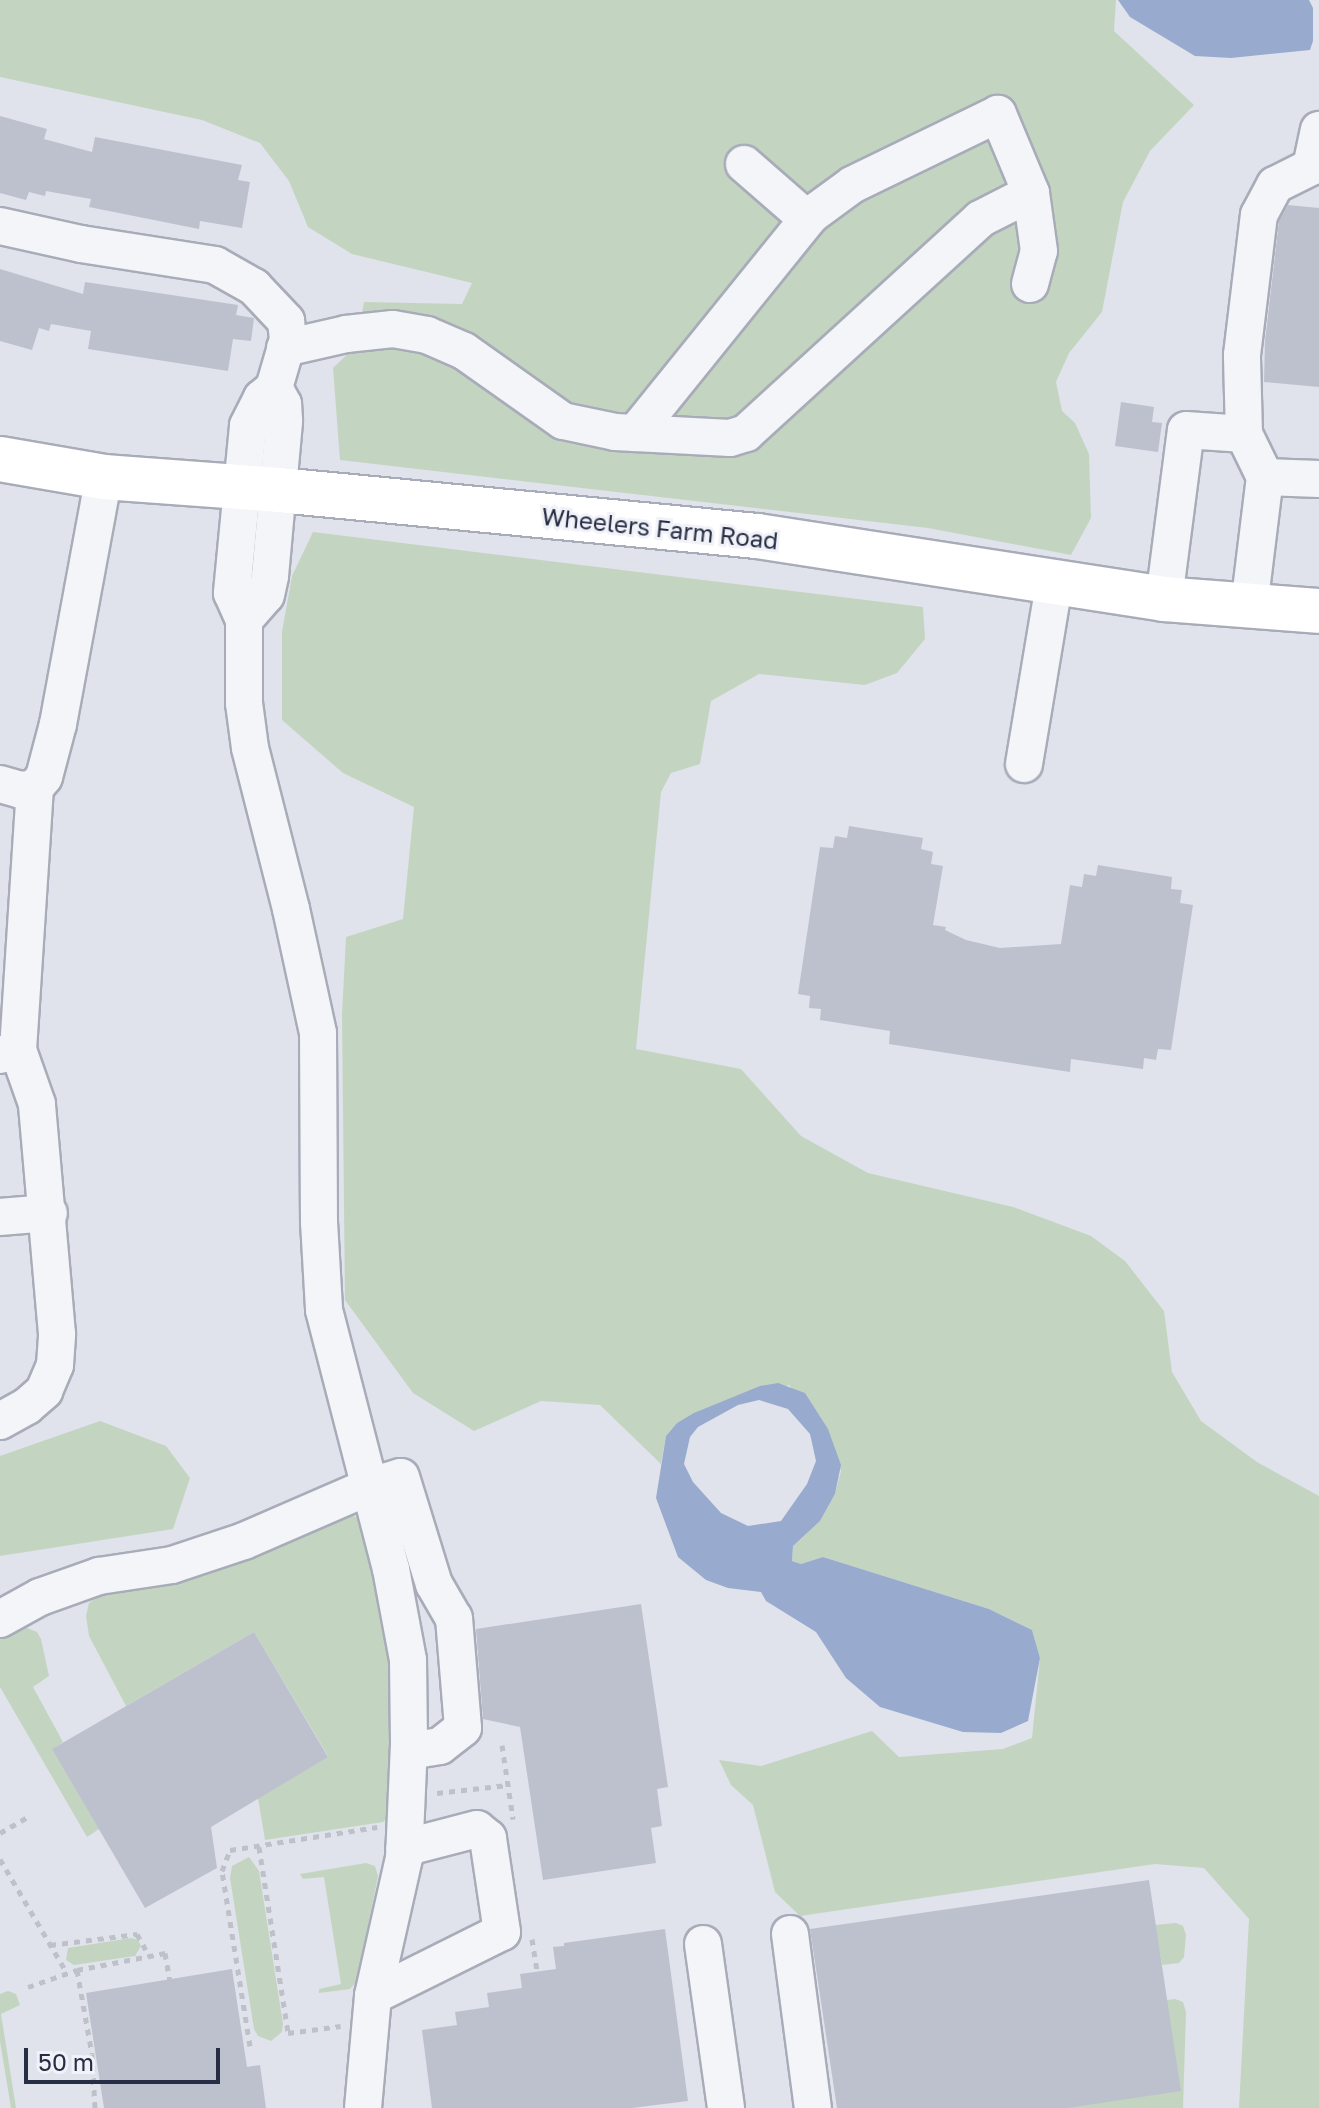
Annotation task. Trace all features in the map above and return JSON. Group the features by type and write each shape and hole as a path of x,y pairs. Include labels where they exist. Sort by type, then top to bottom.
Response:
{"main road":[{"name":"Wheelers Farm Road","path":"0,459 104,477 259,488 758,536 1164,599 1319,611"}],"street":[{"path":"635,433 807,219 852,185 998,114 1031,193 1039,251 1030,284"},
{"path":"1249,607 1265,477 1244,434 1242,355 1259,215 1275,185 1311,167 1319,130"},
{"path":"744,164 807,219"},
{"path":"285,348 346,334 393,329 427,335 464,351 563,421 590,428 635,433 730,438 746,433 917,273 980,219 1031,193"},
{"path":"0,226 81,244 176,256 230,271 254,287 282,313 287,330 274,388 283,404 259,488 266,595 244,620 244,703 250,748 291,909 318,1033 324,1310 391,1569 408,1660 409,1751 404,1848 373,1996 363,2108"},
{"path":"1164,599 1186,430 1244,434"},
{"path":"0,1421 27,1406 44,1391 55,1365 57,1334 49,1213 37,1104 9,1052 18,786 44,777 58,724 104,477"},
{"path":"1265,477 1319,479"},
{"path":"1024,764 1054,584"},
{"path":"0,1217 49,1213"},
{"path":"0,1619 40,1597 99,1576 172,1565 244,1541 368,1487 401,1477 434,1584 454,1618 463,1728 440,1746 409,1751"},
{"path":"373,1996 502,1932 488,1838 477,1829 404,1848"},
{"path":"790,1934 813,2108"},
{"path":"703,1944 726,2108"}],"path":[{"path":"250,2046 222,1871 230,1850 381,1826 430,1794 508,1785"},
{"path":"0,1833 29,1816"},
{"path":"259,1846 288,2033"},
{"path":"0,1859 67,1973"},
{"path":"50,1945 137,1934 149,1956"},
{"path":"28,1987 77,1970 165,1953 170,1980"},
{"path":"77,1970 92,2054 95,2108"}],"green space":[{"path":"0,0 1116,0 1114,31 1194,105 1150,151 1123,202 1102,312 1069,353 1056,382 1062,411 1075,423 1089,454 1091,518 1071,555 928,528 340,460 333,368 356,346 364,302 462,304 472,283 352,254 308,227 289,181 260,143 202,120 0,77"},
{"path":"313,532 923,607 925,639 897,673 865,685 759,674 711,701 700,764 671,773 661,792 636,1049 741,1069 801,1136 868,1173 1013,1207 1091,1236 1125,1261 1164,1311 1172,1372 1201,1421 1257,1462 1319,1496 1319,2108 1239,2108 1249,1919 1204,1868 1155,1864 800,1916 775,1892 753,1805 731,1785 719,1760 761,1766 872,1731 899,1757 1003,1749 1032,1738 1040,1658 1032,1630 989,1609 823,1557 801,1564 792,1561 793,1546 820,1521 835,1494 841,1471 833,1446 789,1385 677,1423 666,1436 661,1464 600,1405 541,1401 474,1431 413,1393 345,1300 342,1014 346,937 403,919 414,807 343,773 282,720 282,632 292,576"},
{"path":"100,1421 166,1446 190,1478 173,1529 0,1556 0,1456"},
{"path":"351,1515 361,1519 387,1626 392,1691 391,1814 383,1822 265,1840 258,1798 328,1756 254,1632 126,1706 89,1636 86,1616 89,1603 107,1590"},
{"path":"22,1626 37,1632 41,1639 49,1676 33,1687 63,1742 53,1749 99,1829 87,1837 0,1687 0,1632"},
{"path":"249,1857 259,1871 283,2024 282,2032 271,2041 258,2036 254,2029 230,1878 232,1866"},
{"path":"366,1863 375,1866 378,1876 357,1981 350,1989 319,1993 319,1989 341,1984 324,1877 303,1879 300,1874"},
{"path":"1176,1923 1183,1926 1186,1935 1184,1957 1179,1963 1162,1965 1155,1925"},
{"path":"131,1938 138,1940 141,1946 135,1956 74,1965 66,1960 68,1948"},
{"path":"8,1991 16,1994 20,2005 1,2014 16,2108 11,2108 0,2041 0,1994"},
{"path":"1167,2000 1183,2002 1186,2012 1183,2108 1068,2108"}],"water":[{"path":"1118,0 1309,0 1313,8 1313,41 1310,50 1231,58 1195,56 1130,17"},
{"path":"778,1383 805,1393 828,1429 841,1465 835,1494 820,1521 793,1546 792,1561 801,1564 823,1557 989,1609 1032,1630 1040,1658 1028,1721 1001,1733 963,1732 880,1707 846,1678 816,1632 766,1601 761,1592 728,1588 706,1580 678,1557 656,1498 666,1436 677,1423 694,1413 760,1386","holes":["759,1400 788,1409 810,1434 816,1461 807,1484 781,1521 748,1526 721,1513 693,1482 684,1464 690,1437 698,1427 738,1405"]}],"building":[{"path":"0,116 47,129 44,139 92,152 95,137 242,165 238,180 250,182 242,228 200,221 199,229 89,207 91,199 46,191 45,196 29,192 26,200 0,193"},
{"path":"1288,205 1319,208 1319,387 1264,382 1265,341 1279,221"},
{"path":"0,269 83,294 85,282 238,305 236,315 254,318 251,341 233,339 228,371 88,349 91,331 51,324 49,331 39,328 32,350 0,341"},
{"path":"1121,402 1154,407 1152,422 1162,423 1158,452 1115,446"},
{"path":"849,826 923,838 921,849 933,852 931,864 943,866 933,925 946,927 945,930 966,940 1000,948 1061,944 1070,885 1082,887 1084,874 1096,876 1098,865 1172,877 1171,889 1182,890 1180,903 1193,905 1171,1050 1158,1049 1156,1060 1144,1058 1143,1069 1071,1059 1070,1072 889,1044 890,1031 820,1020 821,1009 809,1008 810,996 798,994 820,847 833,848 835,836 847,838"},
{"path":"641,1604 668,1787 657,1789 662,1826 651,1828 656,1863 543,1880 520,1727 483,1719 476,1629"},
{"path":"254,1632 328,1757 211,1827 217,1868 145,1908 52,1749"},
{"path":"1149,1880 1181,2091 1068,2108 837,2108 810,1929"},
{"path":"665,1929 688,2101 632,2108 432,2108 422,2030 457,2025 455,2012 489,2007 487,1993 522,1988 520,1974 556,1969 553,1947"},
{"path":"232,1969 247,2067 260,2065 266,2108 104,2108 86,1993"}]}
